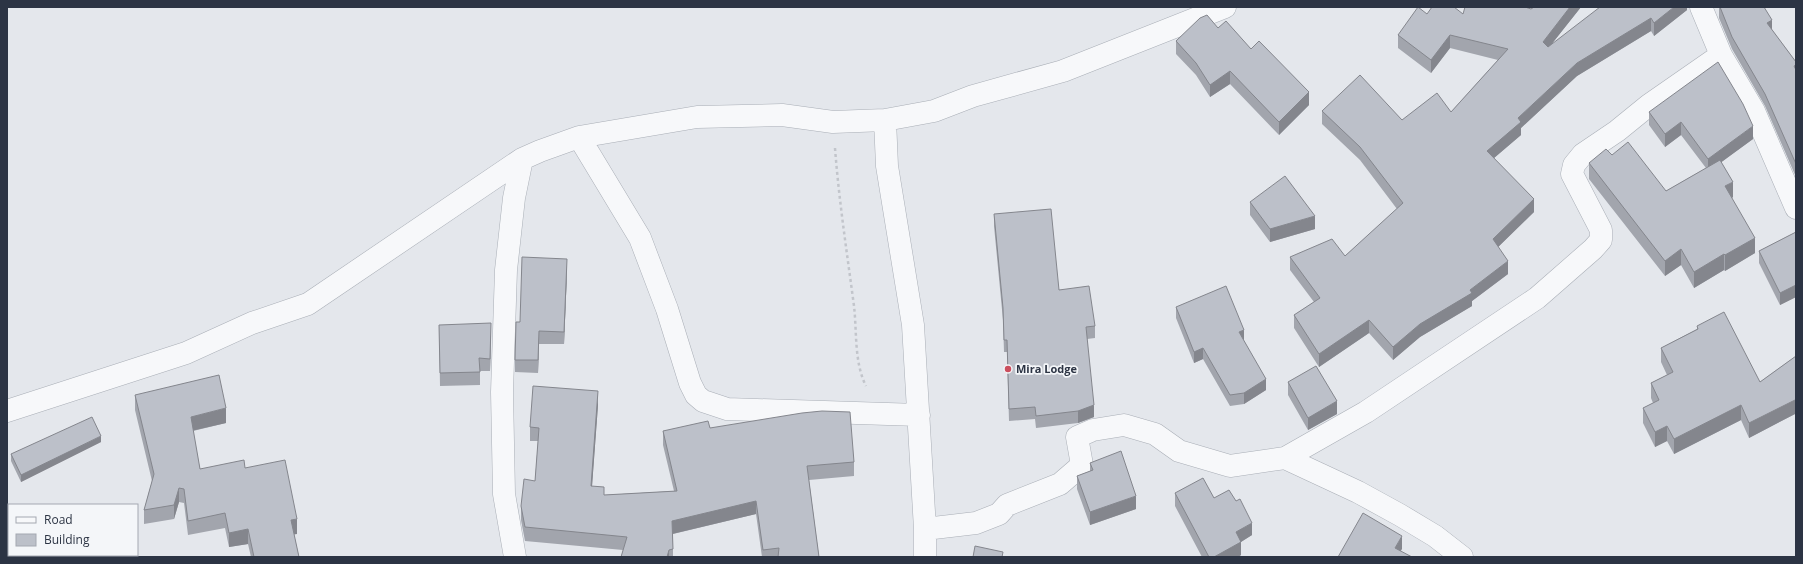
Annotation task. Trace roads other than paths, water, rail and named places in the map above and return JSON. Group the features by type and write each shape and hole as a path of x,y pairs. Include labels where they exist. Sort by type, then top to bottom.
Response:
{"street":[{"path":"7,411 186,353 252,323 308,304 522,159 579,137 697,117 782,115 833,122 885,120 934,111 973,96 1063,71 1225,7"},
{"path":"1701,7 1721,55 1754,112 1796,208"},
{"path":"925,529 976,523 999,514 1007,505 1024,497 1060,484 1082,465 1077,437 1093,430 1124,425 1155,434 1179,451 1230,466 1285,458 1366,412 1537,298 1593,249 1601,240 1601,230 1572,174 1574,165 1583,154 1617,132 1649,105 1721,55"},
{"path":"885,120 887,166 912,325 919,415 925,557"},
{"path":"579,137 640,238 667,309 690,383 696,395 703,401 728,409 919,415"},
{"path":"515,557 504,494 502,378 506,270 514,198 522,159"},
{"path":"1285,458 1358,492 1400,515 1435,536 1449,549 1462,557"}],"place":[{"name":"Mira Lodge","path":"1008,369"}]}
